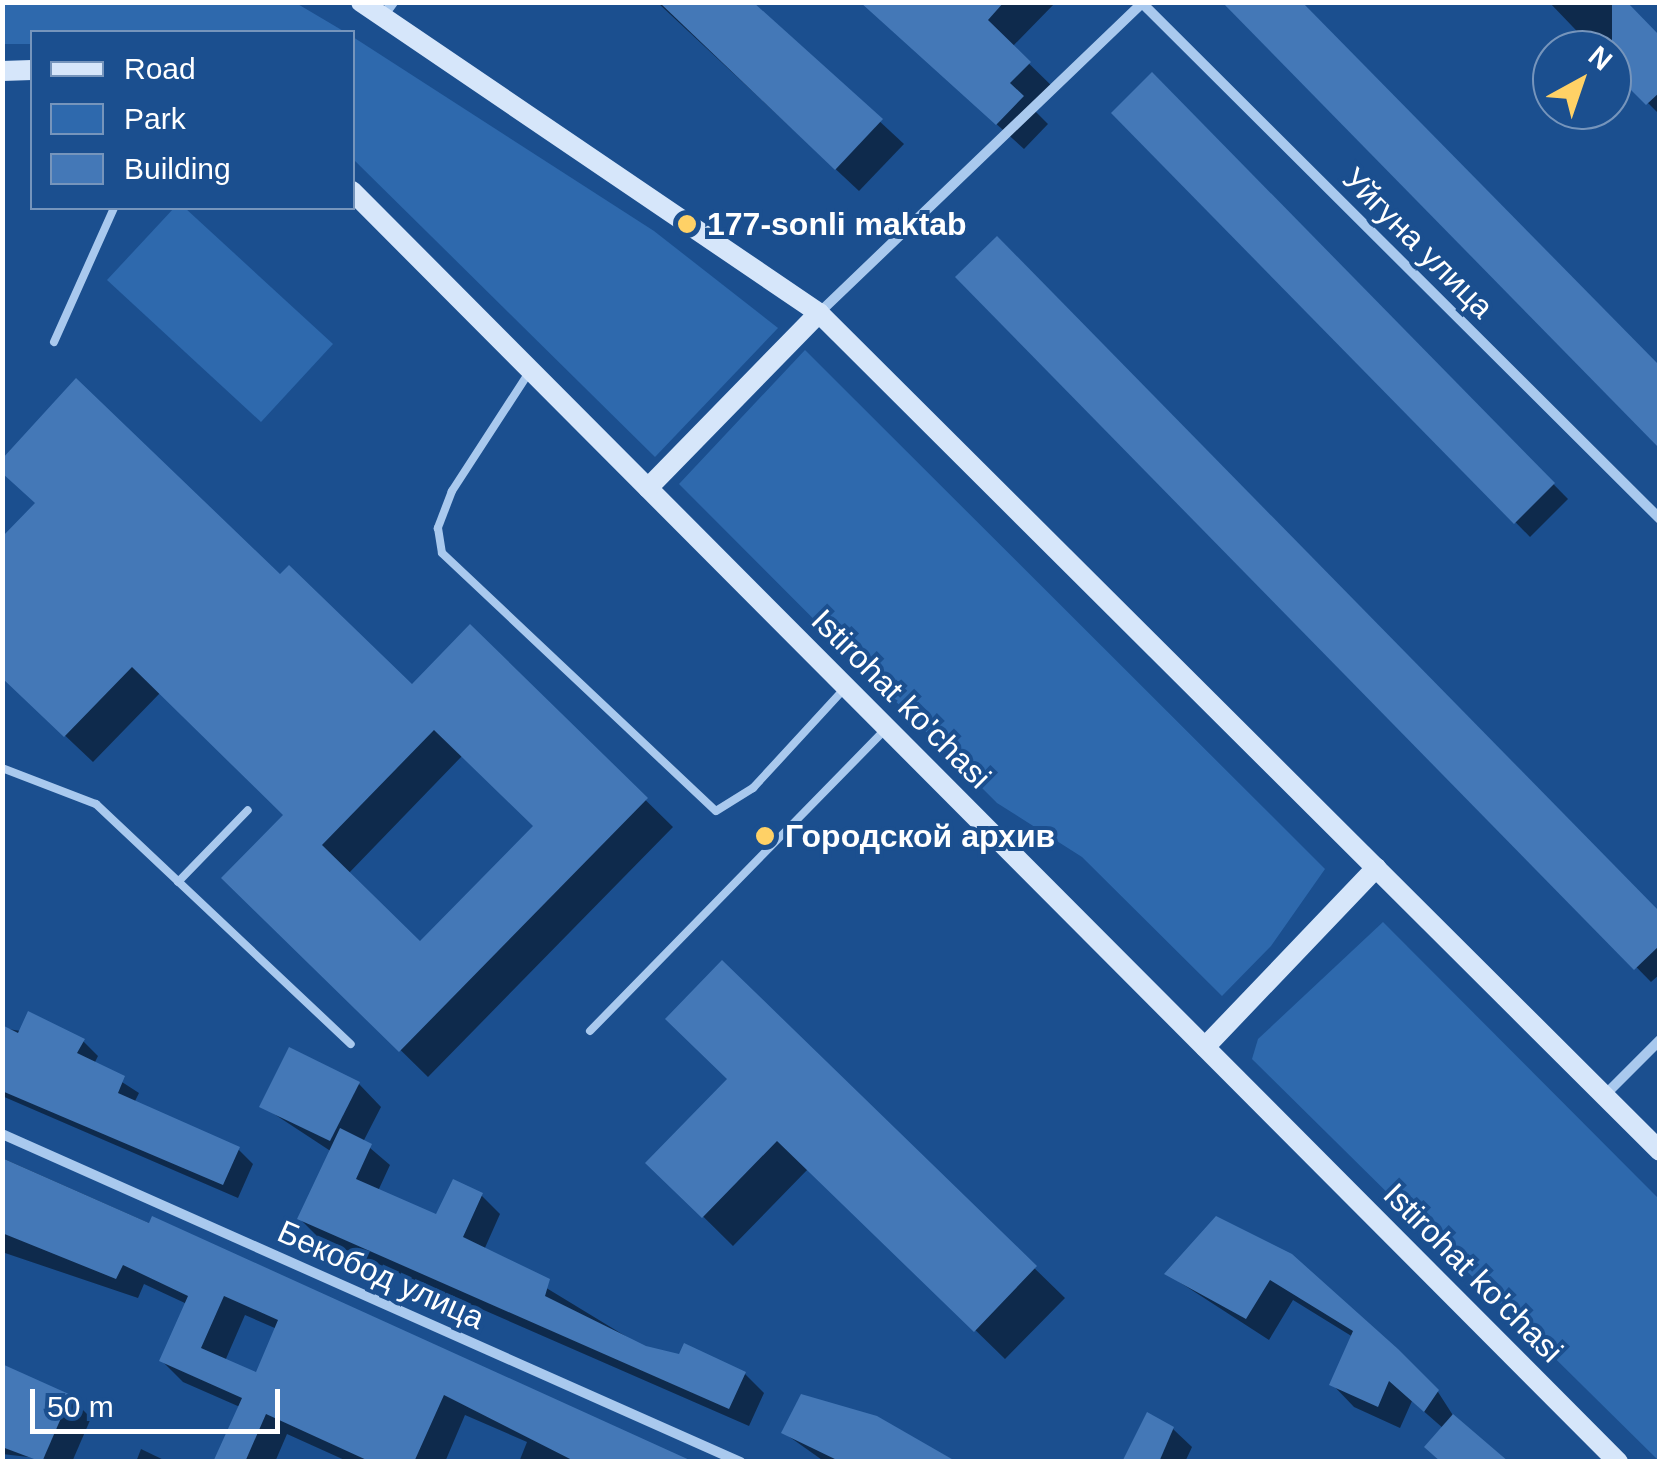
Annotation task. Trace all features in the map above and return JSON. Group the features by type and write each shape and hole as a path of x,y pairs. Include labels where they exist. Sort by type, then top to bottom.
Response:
{"main road":[{"path":"361,2 388,9 818,314 1660,1151"},
{"path":"2,71 30,70"},
{"name":"Istirohat ko'chasi","path":"355,194 1618,1462"},
{"path":"648,488 818,314"},
{"path":"1205,1046 1376,868"}],"street":[{"path":"818,314 1142,3"},
{"name":"Уйгуна улица","path":"1142,3 1660,519"},
{"path":"1604,1096 1660,1040"},
{"name":"Бекобод улица","path":"2,1134 740,1462"}],"lane":[{"path":"54,342 113,210"},
{"path":"531,370 452,491 438,528 442,553 716,811 752,788 846,687"},
{"path":"590,1031 887,728"},
{"path":"2,768 96,804 351,1044"},
{"path":"178,882 248,810"}],"green space":[{"path":"3,2 296,3 342,30 30,30 30,44 3,44"},
{"path":"355,38 654,231 778,328 655,457 355,161"},
{"path":"172,210 187,210 333,344 261,422 107,280"},
{"path":"805,350 1325,869 1271,946 1222,996 1082,857 997,803 679,484"},
{"path":"1383,922 1659,1199 1659,1461 1252,1059 1258,1039"}],"building":[{"path":"659,2 753,2 883,119 835,170"},
{"path":"860,2 1004,2 988,20 1031,62 1010,83 1024,96 996,125"},
{"path":"1222,2 1302,2 1660,366 1660,449"},
{"path":"1612,2 1627,2 1660,36 1660,92 1646,105 1632,91 1632,30 1612,30"},
{"path":"1152,72 1555,483 1514,524 1111,113"},
{"path":"997,236 1660,912 1660,945 1634,970 955,277"},
{"path":"76,378 280,574 289,565 412,684 470,624 648,798 399,1052 221,878 283,815 132,667 64,737 2,678 2,537 35,503 2,473 2,459","holes":["434,730 533,826 420,941 322,845"]},
{"path":"722,960 1037,1266 974,1332 777,1141 702,1218 645,1163 727,1079 665,1019"},
{"path":"28,1011 85,1039 77,1053 125,1076 118,1093 240,1147 223,1185 2,1091 2,1025 18,1033"},
{"path":"289,1047 360,1082 330,1141 259,1107"},
{"path":"340,1128 372,1144 356,1179 436,1214 453,1179 483,1193 463,1237 550,1279 545,1296 646,1346 679,1354 684,1343 746,1372 729,1409 297,1219"},
{"path":"2,1158 149,1223 152,1216 694,1462 576,1462 444,1395 414,1462 371,1462 266,1414 245,1462 213,1462 242,1398 159,1361 188,1296 123,1265 116,1279 2,1233","holes":["224,1296 278,1320 256,1372 201,1348"]},
{"path":"1216,1216 1292,1254 1398,1349 1439,1390 1424,1412 1389,1381 1378,1407 1329,1385 1353,1331 1270,1280 1246,1319 1164,1274"},
{"path":"2,1364 71,1395 42,1462 2,1447"},
{"path":"801,1394 877,1416 957,1462 841,1462 781,1433"},
{"path":"1147,1412 1174,1427 1159,1462 1122,1462"},
{"path":"1453,1414 1509,1462 1441,1462 1424,1447"}],"place":[{"name":"177-sonli maktab","path":"687,224"},
{"name":"Городской архив","path":"765,836"}]}
